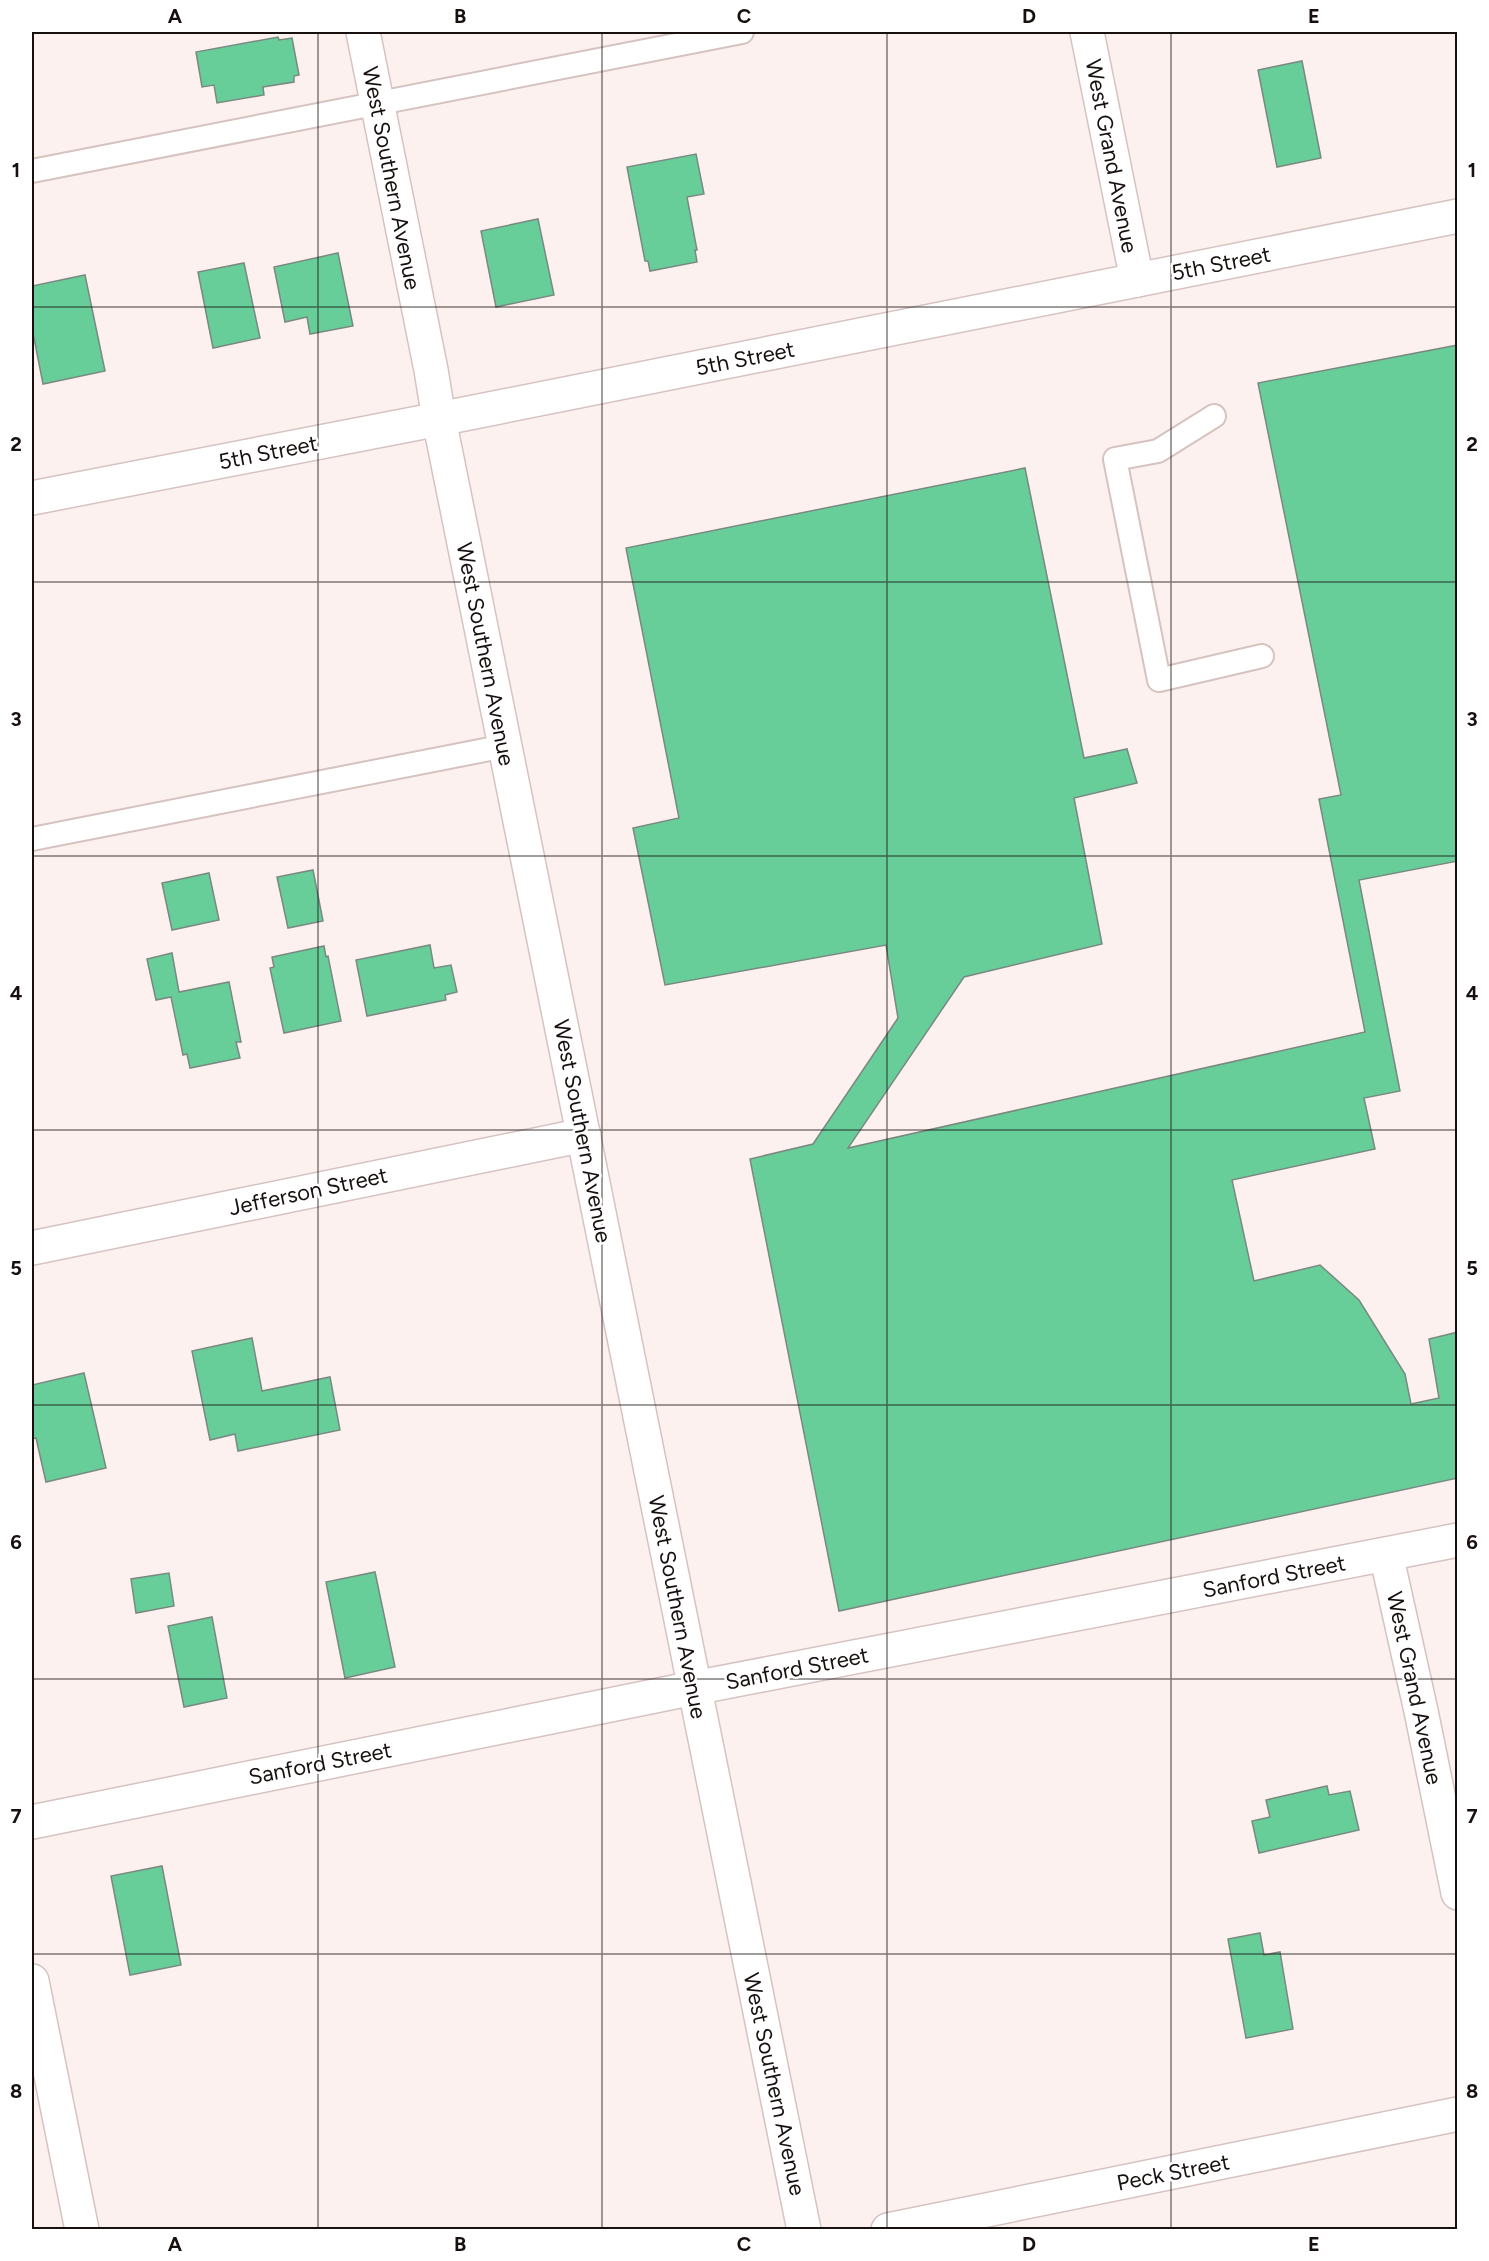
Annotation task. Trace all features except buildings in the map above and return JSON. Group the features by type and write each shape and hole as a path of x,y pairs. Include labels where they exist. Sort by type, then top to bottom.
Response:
{"street":[{"name":"West Southern Avenue","path":"363,32 438,419 804,2229"},
{"name":"West Grand Avenue","path":"1087,32 1137,280"},
{"name":"5th Street","path":"32,498 1458,216"},
{"name":"Jefferson Street","path":"32,1248 584,1135"},
{"name":"Sanford Street","path":"32,1822 694,1688 1458,1540"},
{"name":"West Grand Avenue","path":"1386,1554 1419,1700 1458,1893"},
{"path":"32,1981 82,2229"},
{"name":"Peck Street","path":"888,2229 1458,2114"}],"lane":[{"path":"32,167 377,104 732,32"},
{"path":"1215,416 1158,451 1115,459 1159,680 1262,656"},
{"path":"32,839 505,746"}]}
